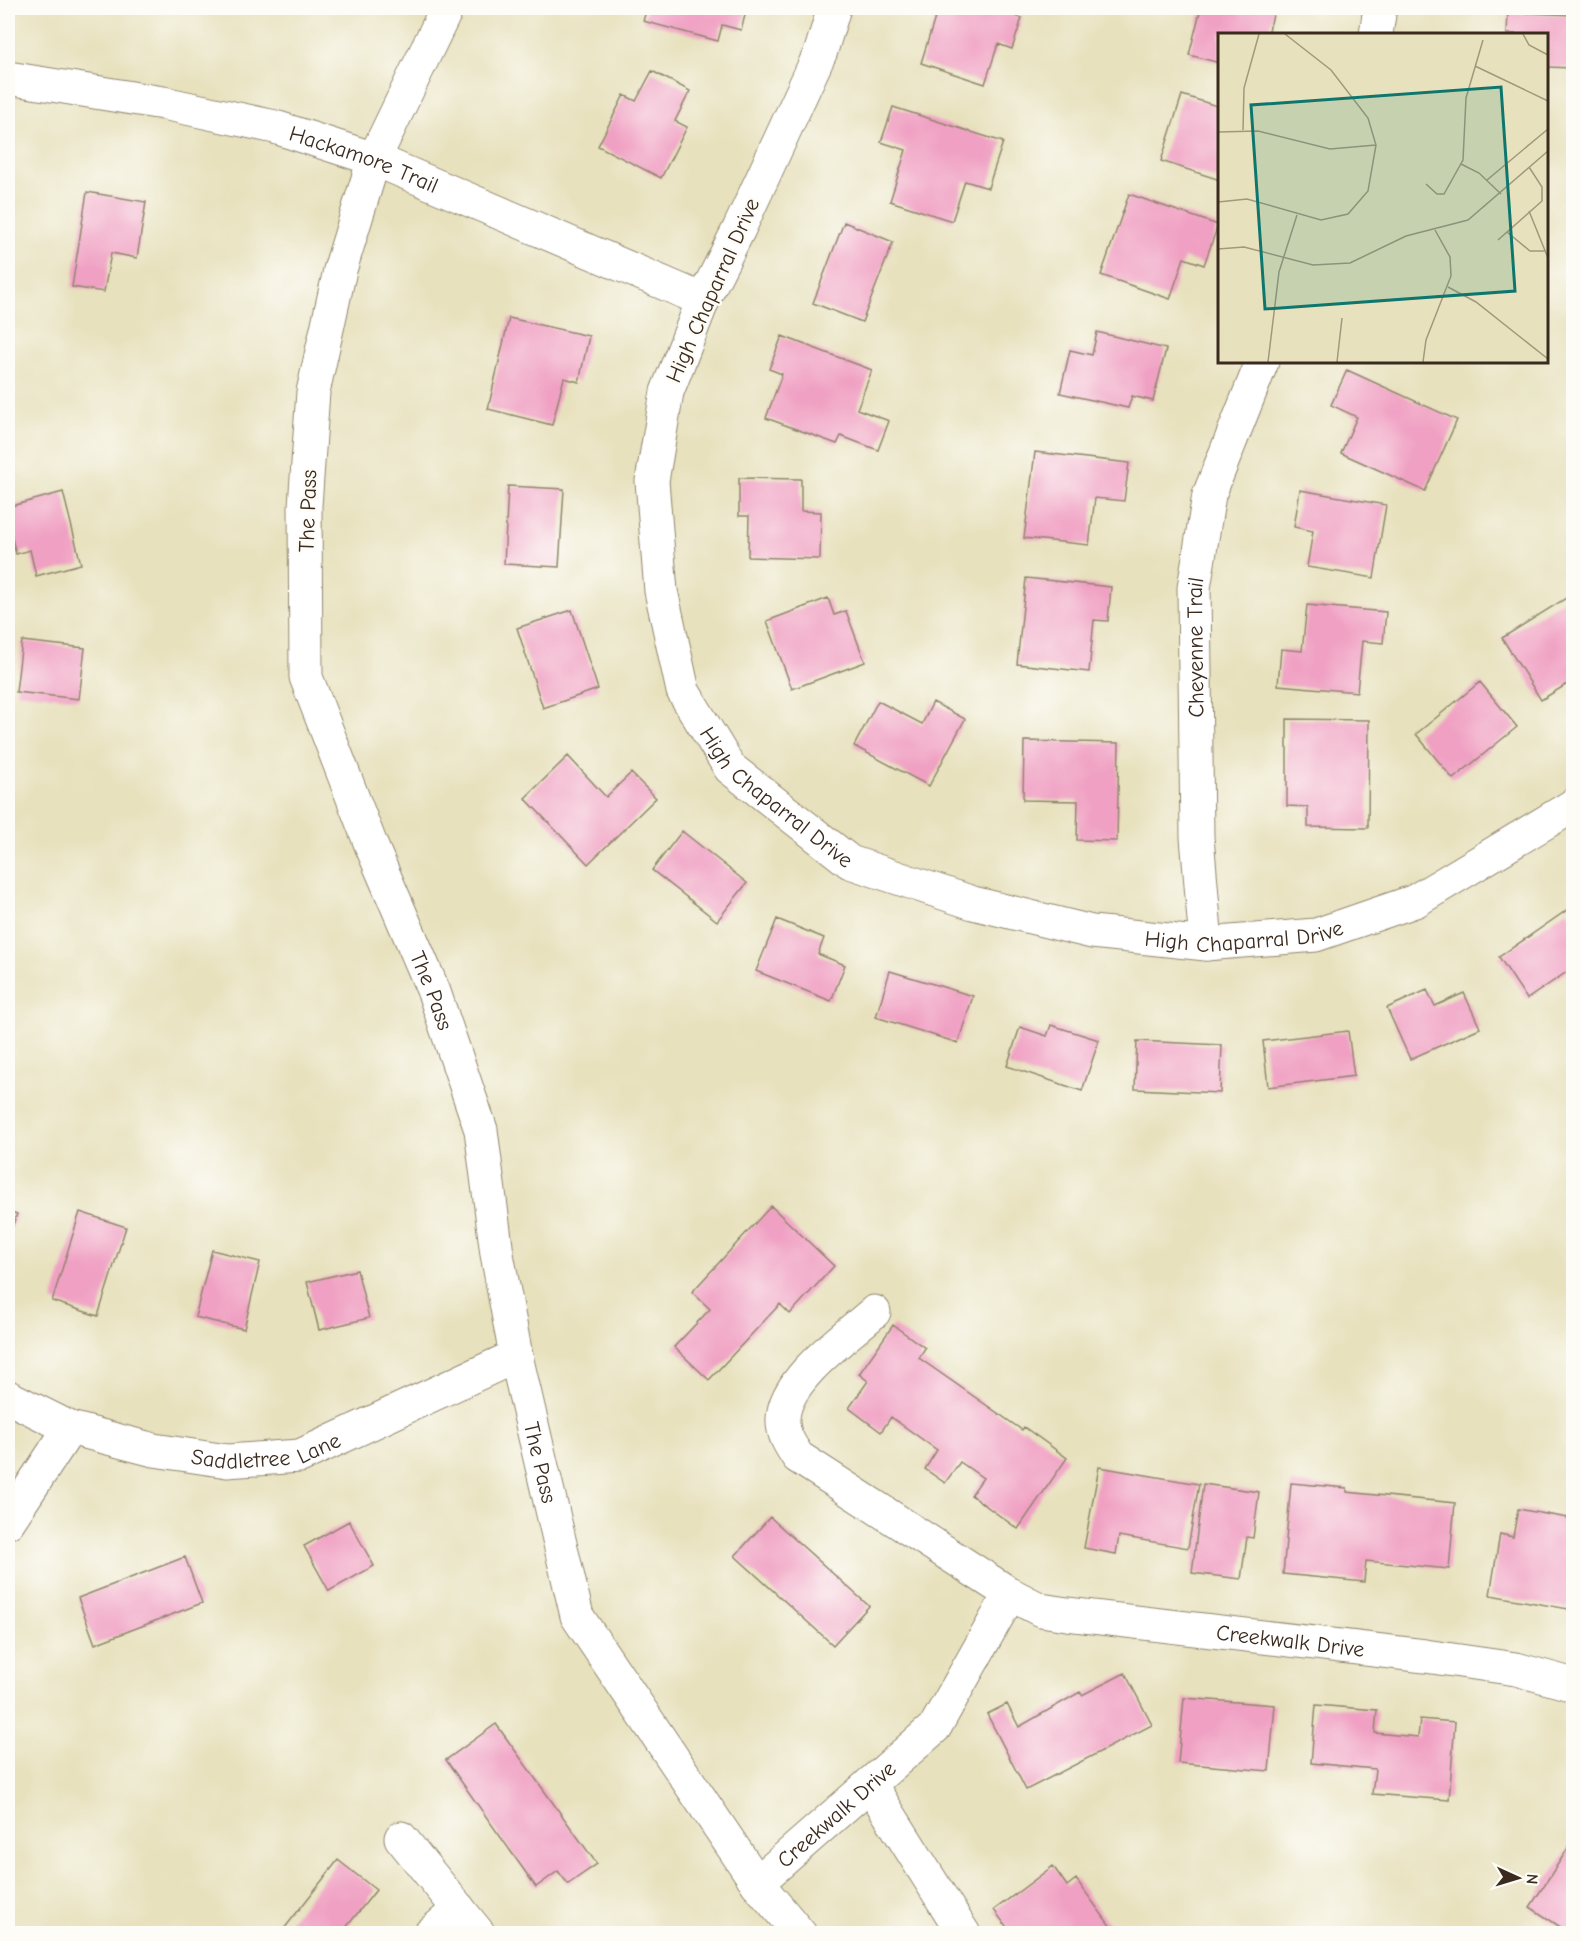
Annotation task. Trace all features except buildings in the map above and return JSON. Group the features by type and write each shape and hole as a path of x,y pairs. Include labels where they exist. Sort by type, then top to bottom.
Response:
{"street":[{"name":"The Pass","path":"447,8 374,159 340,270 313,392 305,506 306,677 371,845 434,992 482,1130 497,1254 516,1356 577,1616 757,1883 800,1934"},
{"name":"High Chaparral Drive","path":"834,8 821,51 739,229 703,300 667,392 652,481 661,591 683,691 730,768 850,862 973,903 1092,932 1206,944 1316,935 1415,901 1574,805"},
{"path":"1376,33 1380,8"},
{"name":"Hackamore Trail","path":"8,78 163,104 275,128 374,159 703,300"},
{"name":"Cheyenne Trail","path":"1206,944 1197,837 1194,588 1209,495 1262,363"},
{"name":"Creekwalk Drive","path":"874,1312 812,1367 790,1392 783,1418 787,1441 798,1457 1010,1594 1041,1610 1425,1656 1516,1669 1574,1685"},
{"name":"Saddletree Lane","path":"8,1397 70,1428 154,1450 226,1461 300,1456 516,1356"},
{"path":"8,1522 70,1428"},
{"name":"Creekwalk Drive","path":"757,1883 935,1727 1010,1594"},
{"path":"870,1784 964,1934"},
{"path":"401,1838 479,1934"},
{"path":"430,1934 459,1909"}]}
